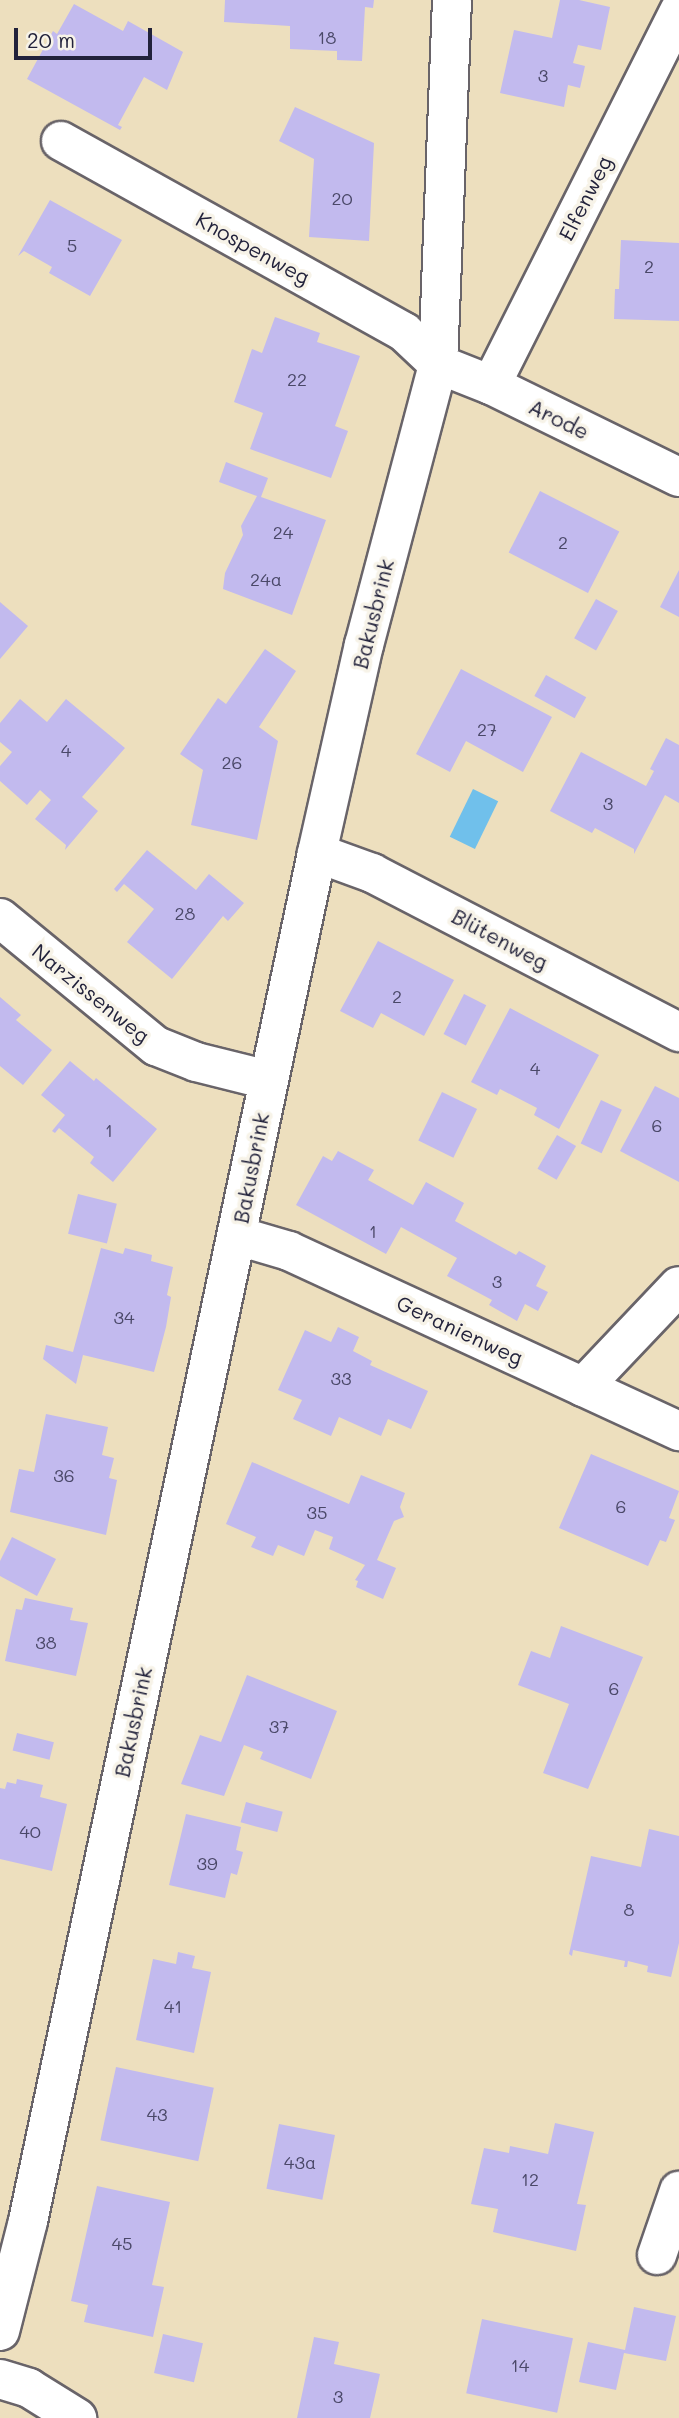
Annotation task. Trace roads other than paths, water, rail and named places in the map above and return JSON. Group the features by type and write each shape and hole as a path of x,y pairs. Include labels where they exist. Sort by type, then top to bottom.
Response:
{"street":[{"name":"Bakusbrink","path":"0,2331 28,2221 317,853 364,645 438,364 452,0"},
{"name":"Elfenweg","path":"491,385 679,11"},
{"name":"Knospenweg","path":"61,142 404,332 438,364"},
{"name":"Arode","path":"438,364 491,385 679,477"},
{"name":"Blütenweg","path":"317,853 372,873 679,1032"},
{"name":"Narzissenweg","path":"0,918 156,1046 196,1062 268,1080"},
{"name":"Geranienweg","path":"238,1236 289,1251 679,1431"},
{"path":"583,1387 679,1286"},
{"path":"657,2255 679,2191"},
{"path":"0,2379 29,2388 78,2418"}],"water":[{"path":"473,789 498,801 475,849 450,837"}]}
